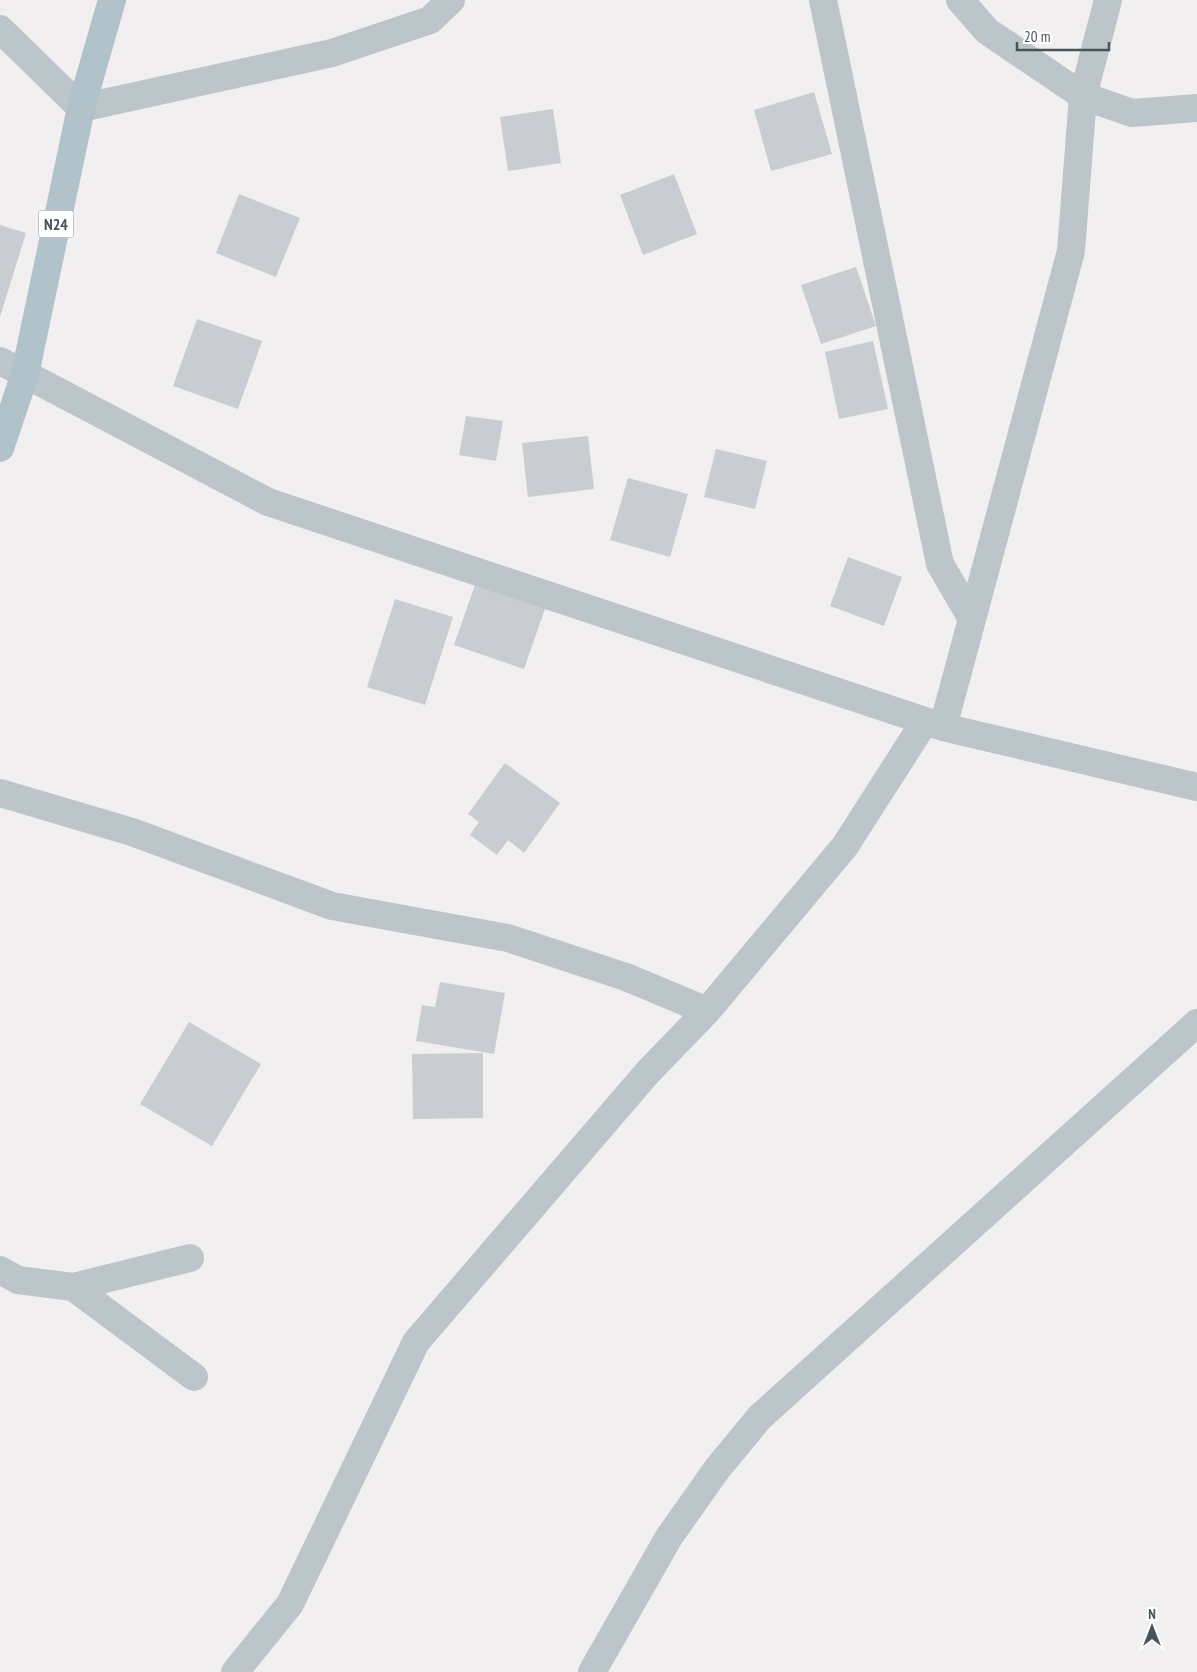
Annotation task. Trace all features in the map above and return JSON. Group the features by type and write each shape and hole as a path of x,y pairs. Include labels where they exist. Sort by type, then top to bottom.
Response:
{"main road":[{"name":"N24","path":"0,448 25,374 81,108 112,0"}],"street":[{"path":"0,29 81,108 332,53 430,20 450,0"},
{"path":"823,0 940,564 972,619"},
{"path":"960,0 987,31 1083,96 1132,113 1197,108"},
{"path":"235,1672 290,1604 416,1342 648,1072 707,1011 845,846 934,724 972,619 1071,251 1083,96 1108,0"},
{"path":"0,362 268,502 934,724 1197,787"},
{"path":"0,793 132,832 332,906 508,938 626,977 707,1011"},
{"path":"592,1672 669,1537 716,1469 760,1417 1197,1023"},
{"path":"0,1270 18,1280 72,1287 190,1258"},
{"path":"72,1287 194,1377"}],"building":[{"path":"814,92 832,154 771,171 754,110"},
{"path":"553,109 561,163 508,171 500,117"},
{"path":"674,174 697,234 643,255 620,195"},
{"path":"239,194 300,218 276,277 216,253"},
{"path":"0,225 26,233 0,317"},
{"path":"856,267 876,326 821,344 801,285"},
{"path":"197,319 262,341 238,409 173,386"},
{"path":"873,341 888,409 839,419 825,352"},
{"path":"466,416 503,421 496,461 459,455"},
{"path":"588,436 594,489 528,497 522,443"},
{"path":"716,449 767,461 755,509 704,497"},
{"path":"628,478 688,494 670,557 610,540"},
{"path":"848,557 902,577 884,626 830,606"},
{"path":"476,582 546,606 524,669 454,645"},
{"path":"395,599 453,617 425,705 367,687"},
{"path":"505,763 560,803 524,853 508,840 497,855 470,835 479,822 468,814"},
{"path":"440,982 505,993 494,1054 416,1041 422,1005 435,1007"},
{"path":"189,1022 261,1064 212,1146 140,1104"},
{"path":"483,1053 483,1118 413,1119 412,1054"}]}
